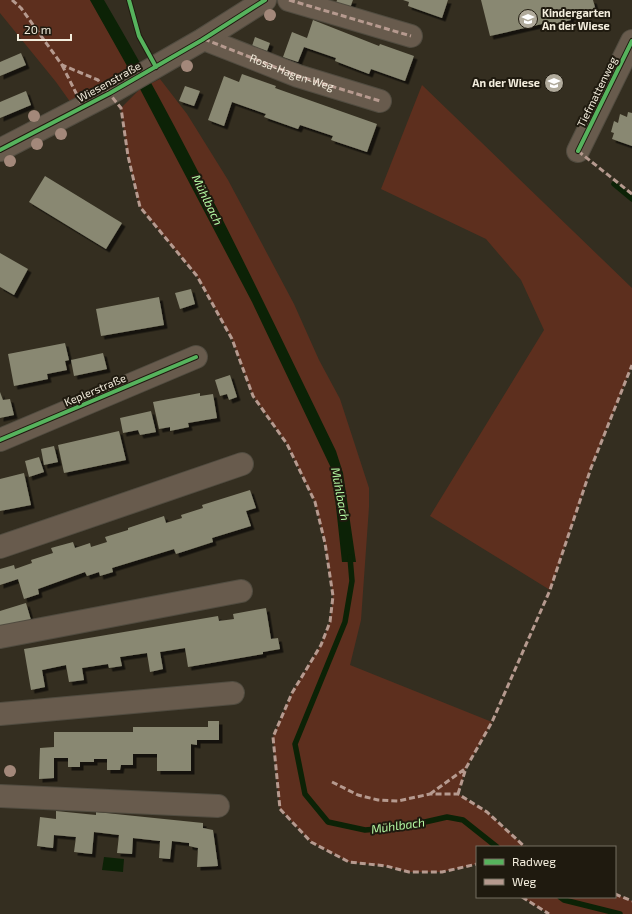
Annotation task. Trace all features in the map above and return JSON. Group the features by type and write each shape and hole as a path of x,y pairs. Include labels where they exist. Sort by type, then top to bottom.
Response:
{"street":[{"name":"Wiesenstraße","path":"0,150 156,67 204,39 265,0"},
{"path":"289,0 411,36"},
{"name":"Rosa-Hagen-Weg","path":"204,39 298,76 380,101"},
{"name":"Tiefmattenweg","path":"578,151 632,41"},
{"name":"Keplerstraße","path":"0,440 196,357"},
{"path":"0,547 242,464"},
{"path":"0,637 241,591"},
{"path":"0,714 233,693"},
{"path":"0,796 218,806"}],"shaded area":[{"path":"0,0 90,0 129,67 125,73 71,103 56,82 0,13"},
{"path":"160,79 187,114 228,180 294,304 319,360 340,399 369,488 361,620 350,665 492,722 466,768 458,794 487,812 524,846 476,846 476,864 442,872 409,872 386,866 349,862 311,842 280,809 273,737 292,693 321,645 330,622 333,596 325,543 315,502 287,444 253,396 232,339 197,276 140,207 128,156 121,108 140,89"},
{"path":"422,85 632,288 632,365 591,468 550,590 430,516 544,330 521,280 486,239 381,189"},
{"path":"616,894 632,901 632,914 549,914 524,898 616,898"}],"water":[{"path":"90,0 104,0 136,55 196,167 336,451 343,473 356,562 342,562 332,470 252,302 140,89"},
{"path":"104,857 124,859 123,872 102,870"}],"building":[{"path":"337,0 353,0 350,8 336,3"},
{"path":"403,0 448,0 442,18 408,6 409,2"},
{"name":"Kindergarten An der Wiese","path":"481,0 593,0 596,11 570,17 571,20 543,27 542,24 490,36"},
{"path":"313,20 379,46 380,44 414,56 405,81 371,69 369,74 335,61 336,58 304,47 298,62 283,57 292,32 307,38"},
{"path":"255,37 270,43 267,51 252,46"},
{"path":"21,53 26,65 0,76 0,62"},
{"path":"242,74 276,86 275,88 377,124 367,152 331,140 333,136 300,125 298,129 264,117 266,114 232,102 224,126 208,120 224,76 239,82"},
{"path":"185,86 200,91 194,106 179,101"},
{"path":"26,91 31,105 0,118 0,102"},
{"path":"628,112 632,113 632,146 612,139 614,133 611,132 614,121 618,123 620,114 627,117"},
{"path":"45,176 122,223 106,249 29,202"},
{"path":"0,253 28,269 14,295 0,287"},
{"path":"191,289 195,304 180,309 175,293"},
{"path":"159,297 164,325 101,336 96,309"},
{"path":"65,343 69,360 65,361 67,370 47,374 48,379 14,386 8,354"},
{"path":"103,353 107,369 74,376 71,360"},
{"path":"230,375 237,397 229,400 227,394 220,396 215,380"},
{"path":"0,392 3,400 10,399 14,415 0,418"},
{"path":"200,393 200,396 213,394 217,418 188,423 189,427 170,431 170,427 159,429 153,402"},
{"path":"151,411 156,432 140,435 138,430 123,433 120,418"},
{"path":"119,431 126,460 64,473 58,445"},
{"path":"54,446 58,462 44,465 41,449"},
{"path":"39,457 44,472 29,477 25,461"},
{"path":"24,473 31,505 0,511 0,479"},
{"path":"250,490 256,508 246,511 251,526 212,538 213,542 176,554 174,549 112,568 113,572 100,576 99,572 87,576 85,572 38,589 39,594 24,599 18,579 0,585 0,569 14,565 15,569 32,563 31,560 53,553 51,548 73,542 75,548 90,543 91,547 107,542 105,537 128,530 128,528 164,516 166,523 182,518 181,515 203,508 202,505"},
{"path":"26,603 31,620 0,630 0,611"},
{"path":"266,608 271,639 278,638 280,649 263,652 263,654 188,667 185,648 160,652 163,669 150,672 147,653 120,657 122,666 109,668 108,664 82,668 84,680 69,682 66,665 42,670 45,687 31,690 24,649 218,616 219,621 234,619 233,614"},
{"path":"208,721 219,721 219,740 197,740 197,745 191,744 191,771 157,771 157,754 133,754 133,765 121,765 120,770 107,770 107,759 94,759 94,762 80,762 80,767 68,767 68,758 54,758 54,778 39,779 40,748 54,747 54,732 133,732 133,727 208,727"},
{"path":"56,811 96,815 96,812 203,823 203,828 213,830 218,866 197,867 198,848 189,846 189,843 172,841 170,859 159,858 160,841 133,838 132,854 117,853 119,835 94,832 92,854 74,852 76,837 54,835 53,848 37,846 40,817 56,819"}],"waterway":[{"path":"614,184 632,199"},
{"name":"Mühlbach","path":"350,557 352,581 345,622 295,744 305,794 328,822 365,830 403,827 447,817 463,820 496,846"},
{"name":"Mühlbach","path":"561,898 564,900 620,914"}],"marked path":[{"path":"12,0 21,8 62,65 98,80 121,108 128,156 140,207 197,276 232,339 253,396 287,444 315,502 325,543 333,596 330,622 321,645 292,693 273,737 280,809 311,842 349,862 386,866 409,872 442,872 476,864"},
{"path":"289,0 411,36"},
{"path":"204,39 298,76 380,101"},
{"path":"62,65 83,107"},
{"path":"578,151 632,194"},
{"path":"458,794 466,768 492,722 550,590 591,468 632,365"},
{"path":"430,794 466,768"},
{"path":"332,782 358,795 378,800 398,801 430,794 458,794 487,812 524,846"},
{"path":"616,894 632,901"},
{"path":"524,898 549,914"}],"cycle path":[{"path":"129,0 139,36 156,67"},
{"path":"0,150 110,93 202,40 265,0"},
{"path":"578,151 632,41"},
{"path":"0,440 196,357"}],"place":[{"name":"Kindergarten An der Wiese","path":"528,19"},
{"name":"An der Wiese","path":"554,83"}]}
